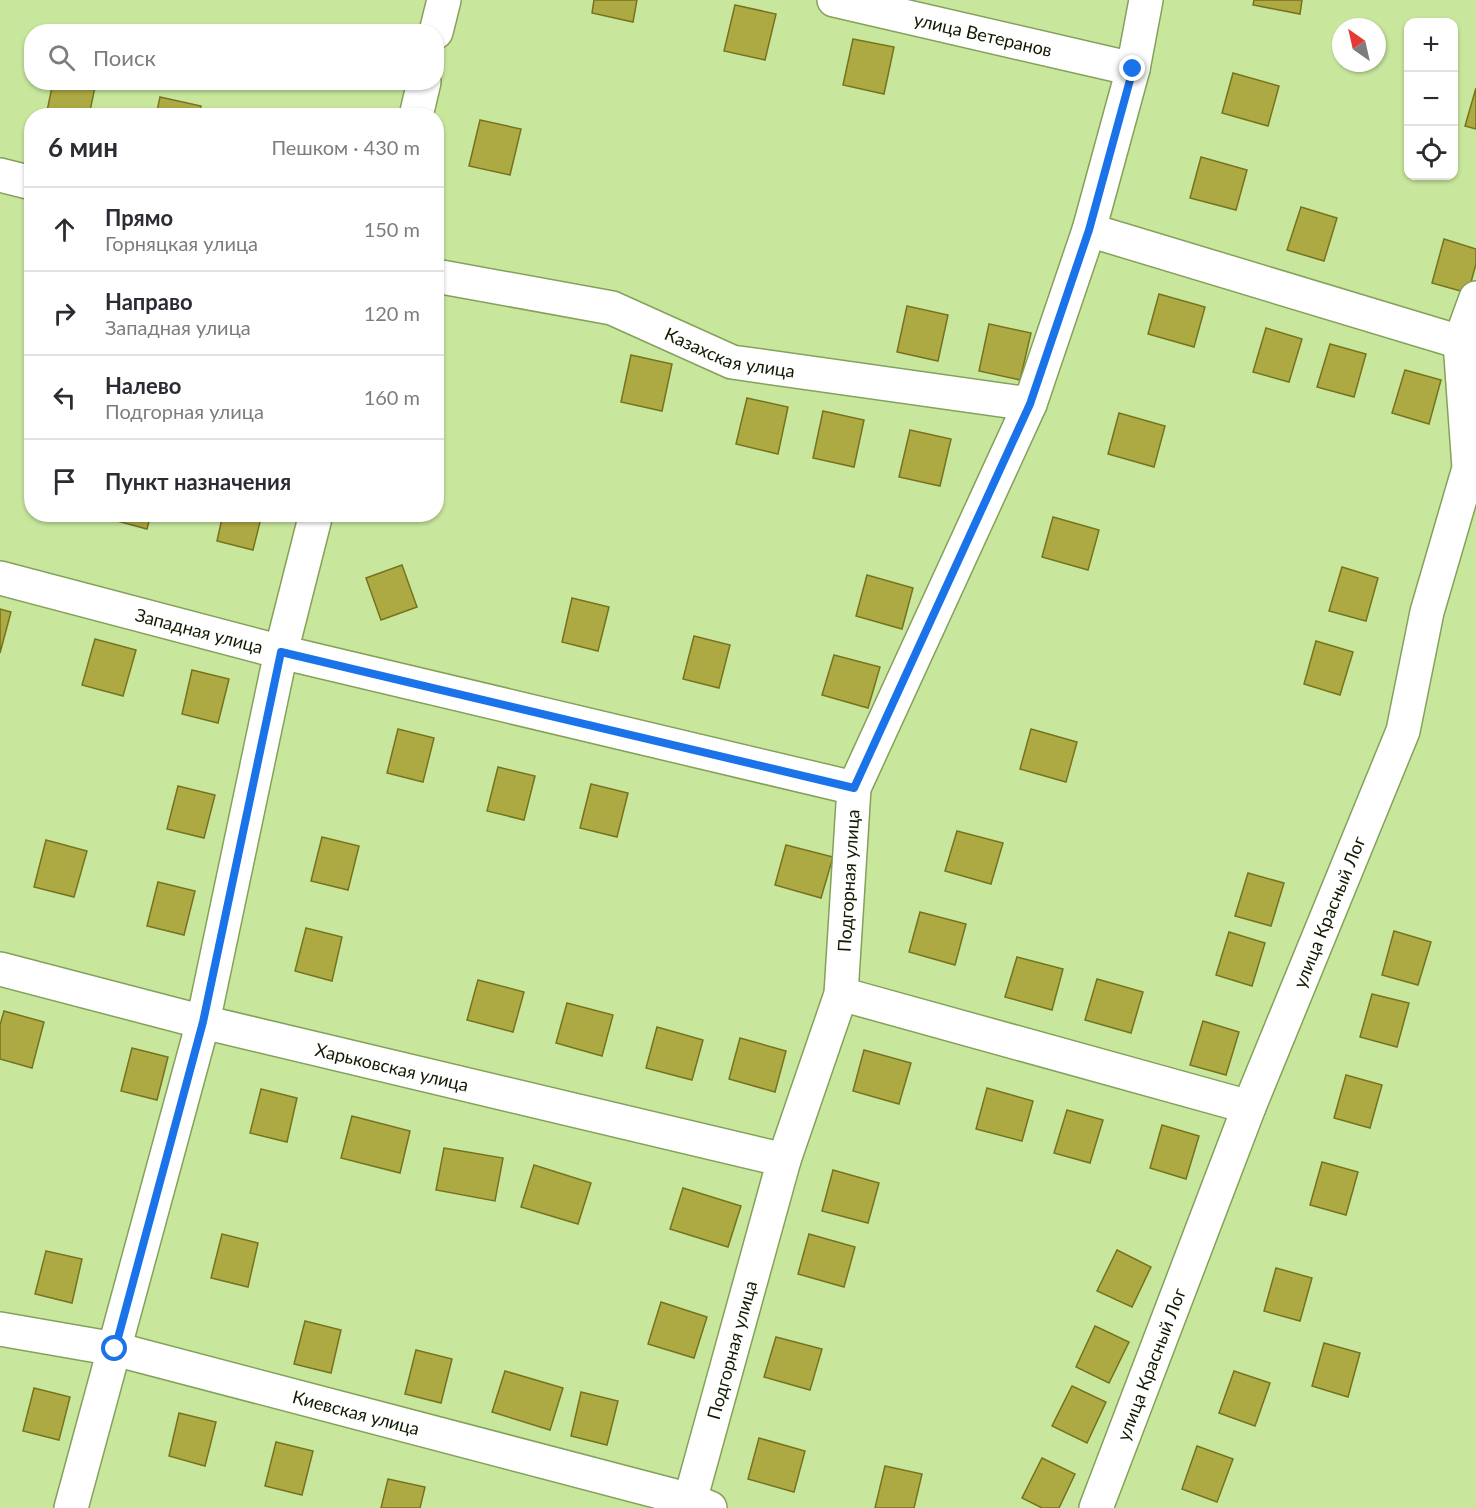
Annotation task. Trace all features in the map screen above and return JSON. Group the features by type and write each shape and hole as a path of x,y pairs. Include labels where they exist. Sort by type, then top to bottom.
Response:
{"street":[{"path":"438,24 444,0"},
{"name":"улица Ветеранов","path":"834,0 1133,69"},
{"name":"Подгорная улица","path":"696,1505 784,1160 841,994 854,788 1030,404 1089,230 1133,69 1146,0"},
{"path":"418,108 422,90"},
{"path":"0,175 24,181"},
{"path":"1089,230 1468,347"},
{"name":"Казахская улица","path":"444,277 612,308 732,362 1030,404"},
{"name":"улица Красный Лог","path":"1096,1508 1249,1107 1403,731 1427,612 1469,468 1468,347 1476,298"},
{"path":"71,1508 203,1022 281,652 314,522"},
{"name":"Западная улица","path":"0,578 281,652 854,788"},
{"name":"Харьковская улица","path":"0,969 203,1022 784,1160"},
{"path":"841,994 1249,1107"},
{"name":"Киевская улица","path":"0,1329 115,1349 696,1505"}],"building":[{"path":"594,0 637,0 633,22 592,13"},
{"path":"1254,0 1302,0 1300,14 1253,5"},
{"path":"735,5 776,14 765,60 724,51"},
{"path":"853,39 894,47 884,94 843,85"},
{"path":"1233,73 1279,86 1268,126 1222,113"},
{"path":"1476,88 1476,129 1465,126"},
{"path":"51,90 94,90 91,108 48,108"},
{"path":"160,97 201,106 201,108 158,108"},
{"path":"480,120 521,129 510,175 469,166"},
{"path":"1201,157 1247,170 1236,210 1190,198"},
{"path":"1301,207 1337,218 1324,261 1287,250"},
{"path":"1444,239 1476,249 1476,264 1468,293 1432,283"},
{"path":"1159,294 1205,307 1194,347 1148,334"},
{"path":"907,306 948,315 938,361 897,352"},
{"path":"989,324 1031,333 1020,380 979,371"},
{"path":"1266,328 1302,339 1289,382 1253,372"},
{"path":"1330,344 1366,354 1354,397 1317,387"},
{"path":"631,355 672,364 662,411 621,402"},
{"path":"1405,370 1441,380 1429,424 1392,413"},
{"path":"747,398 788,407 778,454 736,444"},
{"path":"823,411 864,420 854,467 813,458"},
{"path":"1119,413 1165,426 1154,467 1108,454"},
{"path":"910,430 951,439 940,486 899,477"},
{"path":"1053,517 1099,530 1088,570 1042,557"},
{"path":"121,522 149,522 147,529"},
{"path":"221,522 260,522 253,550 217,541"},
{"path":"402,565 417,607 381,620 366,578"},
{"path":"1342,567 1378,578 1366,621 1329,611"},
{"path":"867,575 913,588 902,629 856,616"},
{"path":"572,598 609,607 598,651 562,642"},
{"path":"0,609 11,612 0,653"},
{"path":"694,636 730,645 719,688 683,679"},
{"path":"95,639 136,650 123,696 82,685"},
{"path":"1316,641 1353,652 1340,695 1304,684"},
{"path":"834,655 880,667 868,708 822,695"},
{"path":"192,670 229,679 218,723 182,714"},
{"path":"398,729 434,738 423,782 387,773"},
{"path":"1031,729 1077,742 1066,782 1020,769"},
{"path":"498,767 535,776 524,820 487,811"},
{"path":"591,784 628,793 617,837 580,828"},
{"path":"178,786 215,795 204,838 167,829"},
{"path":"957,831 1003,843 991,884 945,871"},
{"path":"322,837 359,846 348,890 311,881"},
{"path":"46,840 87,851 74,897 34,887"},
{"path":"786,845 833,857 821,898 775,885"},
{"path":"1248,873 1284,883 1271,926 1235,916"},
{"path":"158,882 195,891 184,935 147,926"},
{"path":"920,912 966,924 955,965 909,952"},
{"path":"306,928 342,937 332,981 295,971"},
{"path":"1394,931 1431,942 1418,985 1382,975"},
{"path":"1229,932 1265,943 1252,986 1216,975"},
{"path":"1017,957 1063,969 1052,1010 1005,997"},
{"path":"1097,979 1143,992 1131,1033 1085,1020"},
{"path":"478,980 524,992 513,1032 467,1020"},
{"path":"1372,994 1409,1003 1397,1047 1360,1037"},
{"path":"567,1003 613,1015 602,1056 556,1043"},
{"path":"4,1011 44,1022 32,1068 0,1059 0,1025"},
{"path":"1203,1021 1239,1032 1226,1075 1190,1065"},
{"path":"657,1027 703,1040 692,1080 646,1068"},
{"path":"740,1038 786,1051 775,1092 729,1079"},
{"path":"132,1048 168,1057 157,1100 121,1091"},
{"path":"864,1050 911,1063 899,1104 853,1091"},
{"path":"1346,1075 1382,1085 1370,1128 1334,1118"},
{"path":"987,1088 1033,1101 1022,1141 976,1129"},
{"path":"261,1089 297,1098 287,1142 250,1133"},
{"path":"1067,1110 1103,1120 1090,1163 1054,1153"},
{"path":"352,1116 410,1131 400,1173 341,1158"},
{"path":"1162,1125 1199,1136 1186,1179 1150,1168"},
{"path":"444,1148 503,1158 495,1201 436,1190"},
{"path":"1322,1162 1358,1172 1346,1215 1310,1205"},
{"path":"534,1165 591,1183 578,1224 521,1207"},
{"path":"833,1170 879,1183 868,1223 822,1211"},
{"path":"683,1188 741,1206 728,1247 670,1229"},
{"path":"222,1234 258,1243 248,1287 211,1278"},
{"path":"809,1234 855,1247 844,1287 798,1274"},
{"path":"1117,1250 1151,1267 1132,1307 1097,1291"},
{"path":"46,1251 82,1259 72,1303 35,1294"},
{"path":"1276,1268 1312,1278 1300,1321 1264,1311"},
{"path":"661,1302 707,1317 694,1358 648,1344"},
{"path":"305,1321 341,1330 331,1373 294,1364"},
{"path":"1095,1326 1129,1342 1109,1383 1076,1367"},
{"path":"776,1337 822,1349 810,1390 764,1377"},
{"path":"1324,1343 1360,1353 1348,1397 1312,1386"},
{"path":"416,1350 452,1359 441,1403 405,1394"},
{"path":"505,1371 563,1388 550,1430 492,1412"},
{"path":"1234,1371 1270,1383 1255,1426 1219,1413"},
{"path":"1072,1386 1106,1402 1087,1443 1052,1426"},
{"path":"34,1388 70,1397 59,1440 23,1431"},
{"path":"581,1392 618,1401 607,1445 571,1436"},
{"path":"179,1413 216,1422 205,1466 169,1456"},
{"path":"759,1438 805,1451 794,1492 748,1479"},
{"path":"276,1442 313,1451 302,1495 265,1486"},
{"path":"1197,1446 1233,1459 1217,1502 1182,1489"},
{"path":"1042,1458 1075,1474 1059,1508 1042,1508 1022,1498"},
{"path":"885,1466 922,1474 914,1508 875,1508"},
{"path":"388,1479 425,1487 420,1508 381,1508"}],"route":[{"path":"115,1349 203,1022 281,652 854,788 1030,404 1089,230 1133,69"}]}
